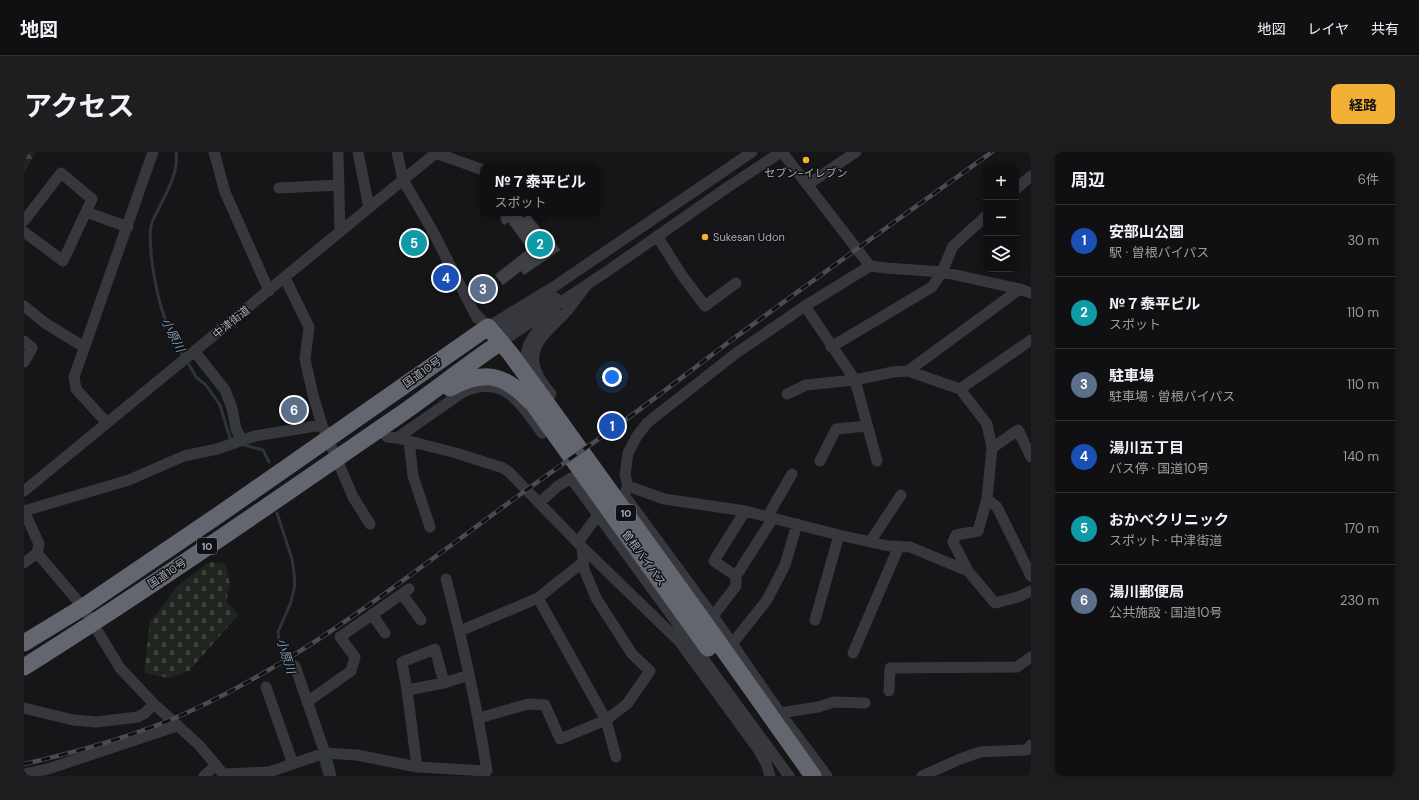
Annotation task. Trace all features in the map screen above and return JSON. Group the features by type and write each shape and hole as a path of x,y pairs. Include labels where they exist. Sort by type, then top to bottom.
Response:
{"highway":[{"name":"曽根バイパス","path":"491,337 704,622 813,776"},
{"name":"10","path":"388,430 491,337"},
{"name":"国道10号","path":"24,643 82,607 329,442 478,347 491,337"},
{"path":"388,430 457,384 481,376 501,380 512,385 539,403"},
{"name":"国道10号","path":"24,667 93,624 329,442 388,430"},
{"name":"曽根バイパス","path":"704,622 799,776"}],"street":[{"path":"107,423 76,389 74,377 154,152"},
{"path":"214,152 225,192 269,291"},
{"path":"338,152 340,232"},
{"path":"358,152 369,208"},
{"path":"397,152 403,180 474,312 491,337"},
{"path":"437,152 480,169"},
{"name":"中津街道","path":"24,491 437,152"},
{"path":"491,337 555,286 752,152"},
{"path":"491,337 571,296 725,189 782,152 867,262 886,268 942,272 1020,289 1031,293"},
{"path":"807,185 856,152"},
{"path":"24,221 61,173 92,199 63,262 24,232"},
{"path":"1019,186 1031,176"},
{"path":"279,188 339,185"},
{"path":"86,212 128,227"},
{"path":"831,347 932,288 942,272 953,246 983,219"},
{"path":"657,236 681,274 705,306 736,284"},
{"path":"826,776 732,644 704,622 626,491 625,474 628,453 637,436 647,423 734,354 867,262"},
{"path":"285,278 309,327 305,359 313,395 329,442 353,497 370,524"},
{"path":"491,337 500,330 538,308 596,279"},
{"path":"388,430 470,389 479,387 496,387 508,393 521,404 542,433 566,416 537,373 534,358 537,344 541,338 566,311 586,286"},
{"path":"908,371 1020,289"},
{"path":"539,403 528,369 526,355 527,347 534,334 571,296"},
{"path":"24,306 45,323 84,347"},
{"path":"805,306 831,347 855,380 877,461"},
{"path":"960,388 1031,340"},
{"path":"24,341 32,348 24,362"},
{"path":"192,354 225,390 232,408 236,429 242,440"},
{"path":"787,394 806,385 855,380 893,372 908,371 960,388 987,424 992,448 987,499 978,531 956,535 953,542 968,571 995,603 1018,598 1031,591"},
{"path":"820,461 836,429 867,426"},
{"path":"388,430 409,441 456,453 503,468 514,477 679,641 758,749 766,763 770,776"},
{"path":"992,448 1018,430 1031,457"},
{"path":"24,563 37,553 39,544 24,511 129,480 184,456 217,449 255,436 329,442"},
{"path":"409,441 413,476 430,528"},
{"path":"773,518 770,512 792,474"},
{"path":"536,499 571,478 789,776"},
{"path":"626,491 664,499 745,511 839,536 910,547 968,571"},
{"path":"479,718 528,704 545,705 560,739 606,720 627,704 650,671 632,654 596,598 584,569 580,544 598,515 626,491"},
{"path":"870,542 901,495"},
{"path":"987,499 997,508 1031,576"},
{"path":"736,576 714,561 745,511"},
{"path":"704,622 736,586 736,576 773,518"},
{"path":"732,644 767,600 785,565 797,524"},
{"path":"815,620 839,536"},
{"path":"853,653 899,546"},
{"path":"37,553 82,607 120,668 154,704 199,745 225,775 269,772 325,753 357,755 417,767 487,771 479,718 460,631 446,579"},
{"path":"460,631 538,598 583,562"},
{"path":"306,702 346,676 351,671 355,657 340,637 372,614 405,592 421,620"},
{"path":"538,598 606,720 616,757"},
{"path":"372,614 385,633"},
{"path":"417,767 402,662 435,649 444,683"},
{"path":"889,691 890,668 1017,667 1031,657"},
{"path":"295,666 306,702 325,753 331,776"},
{"path":"407,690 444,683 469,675"},
{"path":"266,687 293,764"},
{"path":"780,713 818,707 834,702 865,703"},
{"path":"24,708 73,720 96,722 138,717 146,713 154,704"},
{"path":"24,774 48,769 177,726"},
{"path":"922,776 980,752 1026,750 1031,745"},
{"path":"204,776 216,765"}],"green space":[{"path":"24,152 36,152 24,173"},
{"path":"209,562 225,563 230,584 226,602 239,614 189,671 168,678 144,673 150,621 164,605 176,587"}],"building":[{"path":"501,216 522,216 524,218 531,216 548,238 550,236 560,250 524,275 521,271 503,285 495,275 528,249 508,222 504,225 501,221"},
{"path":"415,229 425,249 412,255 402,237"}],"waterway":[{"name":"小原川","path":"176,152 176,168 174,175 152,222 150,236 153,267 161,307 170,332 183,356"},
{"name":"小原川","path":"187,361 196,377 206,385 220,405 230,438 234,440"},
{"name":"小原川","path":"240,444 263,450 269,462"},
{"name":"小原川","path":"277,513 292,559 294,573 295,585 291,602 278,632 279,641 291,669"},
{"name":"小原川","path":"320,758 325,776"}],"railway":[{"path":"24,764 106,743 165,722 231,691 276,666 364,609 992,152"}],"place":[{"name":"セブン-イレブン","path":"806,160"},
{"name":"Sukesan Udon","path":"705,237"},
{"name":"おかべクリニック","path":"414,243"},
{"name":"№７泰平ビル","path":"540,244"},
{"name":"湯川五丁目","path":"446,278"},
{"name":"駐車場","path":"483,289"},
{"name":"湯川郵便局","path":"294,410"},
{"name":"安部山公園","path":"612,426"}]}
